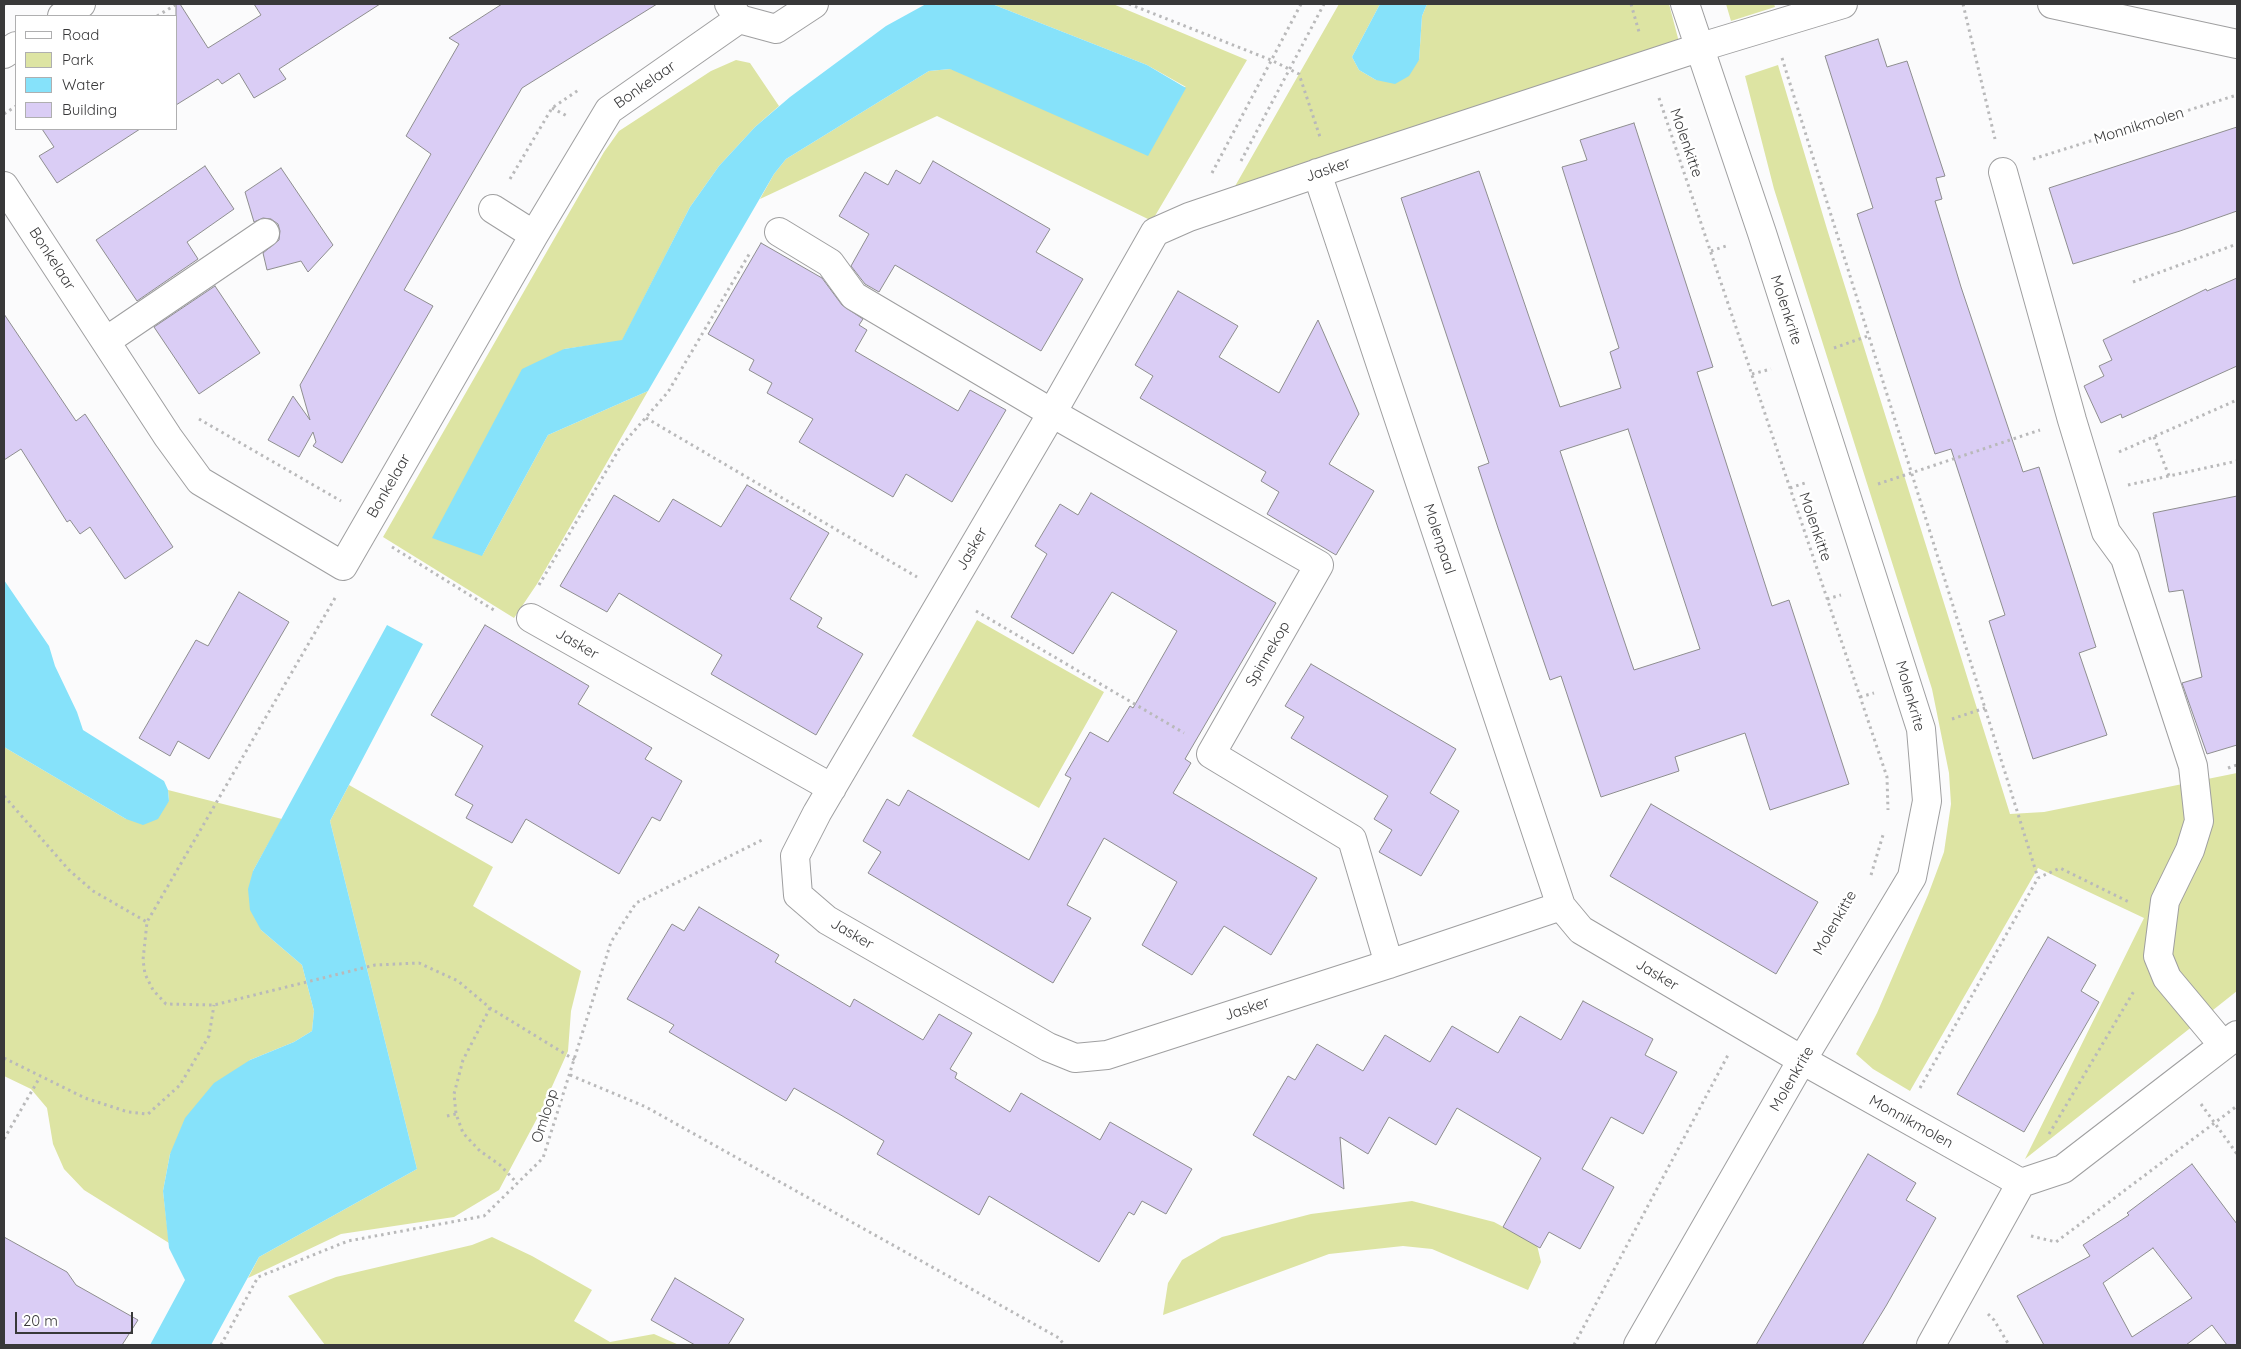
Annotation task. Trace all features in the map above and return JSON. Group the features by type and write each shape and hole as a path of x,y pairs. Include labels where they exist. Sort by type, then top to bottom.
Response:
{"street":[{"path":"64,15 82,4"},
{"path":"734,11 776,29 814,4"},
{"name":"Molenkrite","path":"1638,1345 1802,1060 1912,877 1928,801 1921,729 1701,47 1685,4"},
{"path":"1701,47 1843,4"},
{"path":"2052,4 2237,44"},
{"name":"Bonkelaar","path":"4,186 168,437 200,481 343,566 534,235 609,110 734,11"},
{"path":"4,54 15,47"},
{"name":"Jasker","path":"1701,47 1324,171 1216,208 1155,232 1052,413 832,788 795,856 798,895 827,920 1048,1047 1075,1058 1107,1055 1561,906 1581,930 1802,1060"},
{"name":"Molenpaal","path":"1324,171 1561,906"},
{"path":"1931,1345 2021,1183 2062,1169 2230,1040 2167,978 2158,956 2165,901 2190,850 2199,821 2193,766 2125,558 2106,532 2093,492 2003,172"},
{"path":"493,209 534,235"},
{"path":"779,232 830,263 854,296 1052,413"},
{"path":"106,341 265,233"},
{"name":"Spinnekop","path":"1052,413 1320,565 1213,750"},
{"name":"Jasker","path":"531,618 832,788"},
{"path":"1213,750 1211,754 1352,839 1389,964"},
{"name":"Monnikmolen","path":"1802,1060 2021,1183"}],"path":[{"path":"159,15 177,4"},
{"path":"1129,4 1271,60 1299,74 1324,171"},
{"path":"1189,218 1301,4"},
{"path":"1216,208 1324,4"},
{"name":"Molenkitte","path":"1631,4 1648,65 1887,777 1888,816"},
{"path":"1963,4 2003,172"},
{"path":"1772,26 2038,878"},
{"name":"Monnikmolen","path":"2041,156 2237,95"},
{"path":"4,114 15,107"},
{"path":"536,590 621,446 668,392 766,224 779,232"},
{"path":"2134,282 2237,244"},
{"path":"2086,466 2237,400"},
{"path":"646,418 1213,750"},
{"path":"168,437 199,419 367,524 516,624 531,618"},
{"path":"1846,494 2072,420"},
{"path":"2154,437 2169,476"},
{"path":"2093,492 2237,460"},
{"path":"343,566 338,594 147,922 143,960 145,974 153,990 166,1004 214,1005 375,965 419,963 458,981 490,1008 574,1060"},
{"path":"4,796 69,870 93,891 147,922"},
{"name":"Molenkitte","path":"1869,882 1883,834"},
{"name":"Omloop","path":"221,1345 258,1277 348,1242 484,1216 543,1158 611,942 636,903 765,838"},
{"path":"1904,1117 2038,878 2060,868 2163,919"},
{"path":"2021,1183 2159,950"},
{"path":"4,1058 85,1098 128,1112 148,1114 180,1084 209,1036 214,1005"},
{"path":"490,1008 463,1060 454,1094 456,1114 463,1133 480,1151 500,1165 517,1183"},
{"path":"1574,1345 1744,1026"},
{"path":"570,1075 646,1107 1059,1338 1064,1345"},
{"path":"4,1139 40,1077"},
{"path":"2182,1078 2237,1154"},
{"path":"1996,1227 2056,1242 2237,1106"},
{"path":"447,1116 456,1114"}],"green space":[{"path":"992,4 1113,4 1247,60 1152,221 937,116 760,199 774,174 786,159 929,71 950,69 1186,87 1147,65"},
{"path":"1339,4 1380,4 1352,57 1359,70 1376,80 1419,60 1422,16 1427,4 1669,4 1679,42 1234,188"},
{"path":"1726,4 1774,4 1775,7 1731,21"},
{"path":"736,60 750,63 779,106 755,127 719,166 690,207 622,341 564,349 482,556 548,435 648,391 537,584 514,618 383,537 604,152 619,131 711,71"},
{"path":"1778,65 1827,229 2010,814 2044,812 2237,773 2237,991 2025,1159 2144,918 2038,868 1910,1091 1873,1069 1856,1054 1877,1013 1928,895 1944,852 1951,804 1949,773 1932,689 1774,189 1745,76"},
{"path":"977,620 1104,692 1039,808 912,736"},
{"path":"4,747 126,819 169,801 168,790 282,819 253,871 261,930 302,965 314,1011 312,1031 294,1042 250,1060 170,1154 163,1191 169,1243 84,1190 64,1169 53,1144 47,1108 31,1089 4,1076"},
{"path":"349,785 493,867 473,906 581,971 571,1011 568,1051 541,1111 499,1190 454,1217 341,1234 248,1278 259,1257 417,1169 330,821"},
{"path":"1412,1201 1494,1222 1537,1245 1541,1262 1528,1290 1432,1249 1403,1246 1329,1254 1163,1315 1168,1283 1182,1260 1222,1237 1311,1214"},
{"path":"492,1237 532,1256 592,1290 574,1321 610,1342 654,1334 679,1345 325,1345 288,1296 336,1277 472,1245"}],"water":[{"path":"926,4 992,4 1147,65 1186,88 1148,156 950,69 929,71 786,159 774,174 648,391 548,435 482,556 432,538 522,369 564,349 622,340 690,207 719,166 755,127 790,97 886,26"},
{"path":"1380,4 1427,4 1422,16 1419,60 1409,76 1395,84 1376,80 1359,70 1352,57"},
{"path":"4,580 49,646 55,666 77,712 83,730 164,781 168,790 169,801 158,819 143,825 126,819 4,747"},
{"path":"387,625 423,644 330,821 417,1169 259,1257 211,1345 150,1345 185,1280 169,1248 163,1191 170,1154 185,1118 214,1083 250,1060 294,1042 312,1031 314,1011 302,965 261,930 250,910 248,889 253,871"}],"building":[{"path":"176,4 180,4 208,48 261,15 254,4 380,4 279,69 286,79 254,98 239,73 222,84 218,79 178,104 178,15 176,15"},
{"path":"502,4 657,4 522,88 404,290 433,306 342,463 313,446 316,442 313,432 299,457 268,440 293,396 310,420 300,385 431,154 406,136 459,44 449,38"},
{"path":"1878,39 1887,67 1907,61 1945,176 1936,178 1942,199 1935,201 1961,287 2023,472 2039,467 2096,647 2079,653 2107,735 2033,759 1989,621 2005,615 1951,449 1935,454 1857,214 1873,208 1825,56"},
{"path":"1634,123 1713,367 1697,372 1772,606 1789,600 1849,784 1770,810 1745,733 1675,757 1679,771 1601,797 1561,676 1550,680 1478,467 1489,463 1401,198 1479,171 1560,407 1621,388 1610,352 1619,348 1562,167 1587,160 1580,140","holes":["1628,429 1700,649 1634,670 1560,451"]},
{"path":"2237,127 2237,211 2180,231 2073,264 2049,188"},
{"path":"43,130 138,130 57,183 39,156 54,147"},
{"path":"933,161 1050,229 1036,252 1083,279 1041,351 895,265 879,292 865,284 851,266 869,234 839,216 865,172 888,185 896,170 920,184"},
{"path":"205,166 234,209 187,242 198,259 137,301 96,240"},
{"path":"281,168 333,245 308,272 301,261 267,270 263,253 279,240 280,231 278,224 271,219 263,218 254,222 245,192"},
{"path":"761,243 822,278 842,305 863,319 859,325 867,330 855,351 958,411 970,390 1006,410 952,502 906,474 893,497 799,442 813,419 767,393 772,383 749,370 754,360 708,334"},
{"path":"2237,278 2237,366 2122,418 2121,414 2101,423 2084,386 2104,376 2099,366 2112,360 2103,340 2206,289 2207,291"},
{"path":"215,286 260,353 199,394 154,327"},
{"path":"1178,291 1238,326 1219,357 1279,393 1318,320 1359,414 1329,464 1374,491 1336,555 1267,514 1279,492 1261,481 1266,472 1140,398 1153,376 1135,365"},
{"path":"4,314 76,421 85,414 173,547 125,579 90,527 80,534 70,520 67,522 21,449 4,460"},
{"path":"747,485 829,533 790,599 822,618 817,627 863,654 816,735 711,674 722,655 619,593 607,612 560,586 614,495 659,522 673,499 721,527"},
{"path":"1091,493 1276,603 1185,759 1191,763 1173,793 1317,878 1271,955 1224,926 1192,975 1142,945 1177,882 1104,838 1067,905 1091,918 1053,983 868,873 881,852 863,841 887,799 899,806 908,790 1029,860 1071,778 1065,775 1090,732 1108,742 1130,706 1133,708 1177,631 1112,592 1073,654 1011,617 1047,554 1035,546 1060,504 1078,515"},
{"path":"2237,496 2237,745 2207,754 2182,683 2202,677 2183,590 2169,592 2153,513"},
{"path":"239,592 289,622 209,759 178,741 170,756 139,738 196,640 208,646"},
{"path":"485,625 589,686 578,704 652,748 645,759 682,781 660,821 652,817 619,874 526,819 512,843 466,818 473,805 455,795 483,746 431,715"},
{"path":"1311,664 1456,749 1430,793 1459,811 1421,876 1379,852 1392,830 1374,819 1388,796 1291,738 1304,717 1285,706"},
{"path":"1651,804 1818,902 1776,974 1610,876"},
{"path":"699,907 779,955 775,962 850,1007 854,999 923,1040 939,1014 972,1033 950,1069 957,1073 955,1078 1010,1112 1021,1093 1100,1140 1110,1122 1192,1169 1166,1214 1142,1201 1134,1215 1129,1212 1099,1262 989,1196 979,1215 877,1154 884,1141 839,1114 794,1088 786,1101 669,1032 674,1025 627,999 672,924 684,931"},
{"path":"2048,937 2096,965 2081,991 2099,1002 2024,1132 1957,1094"},
{"path":"1583,1001 1653,1039 1645,1055 1677,1072 1643,1134 1611,1117 1582,1169 1614,1187 1580,1249 1549,1232 1540,1248 1503,1227 1541,1158 1457,1108 1436,1145 1389,1117 1368,1154 1340,1137 1344,1189 1253,1135 1288,1076 1295,1080 1317,1044 1363,1071 1385,1035 1430,1062 1452,1026 1498,1053 1520,1016 1561,1040"},
{"path":"1868,1154 1916,1183 1906,1200 1936,1218 1886,1306 1862,1345 1756,1345"},
{"path":"2192,1164 2237,1224 2237,1345 2227,1345 2212,1325 2186,1345 2044,1345 2017,1296 2090,1256 2083,1245 2129,1215 2127,1213","holes":["2153,1248 2192,1298 2132,1337 2103,1283"]},
{"path":"4,1237 67,1272 76,1285 138,1320 122,1345 4,1345"},
{"path":"675,1278 744,1319 728,1345 695,1345 651,1320"}]}
